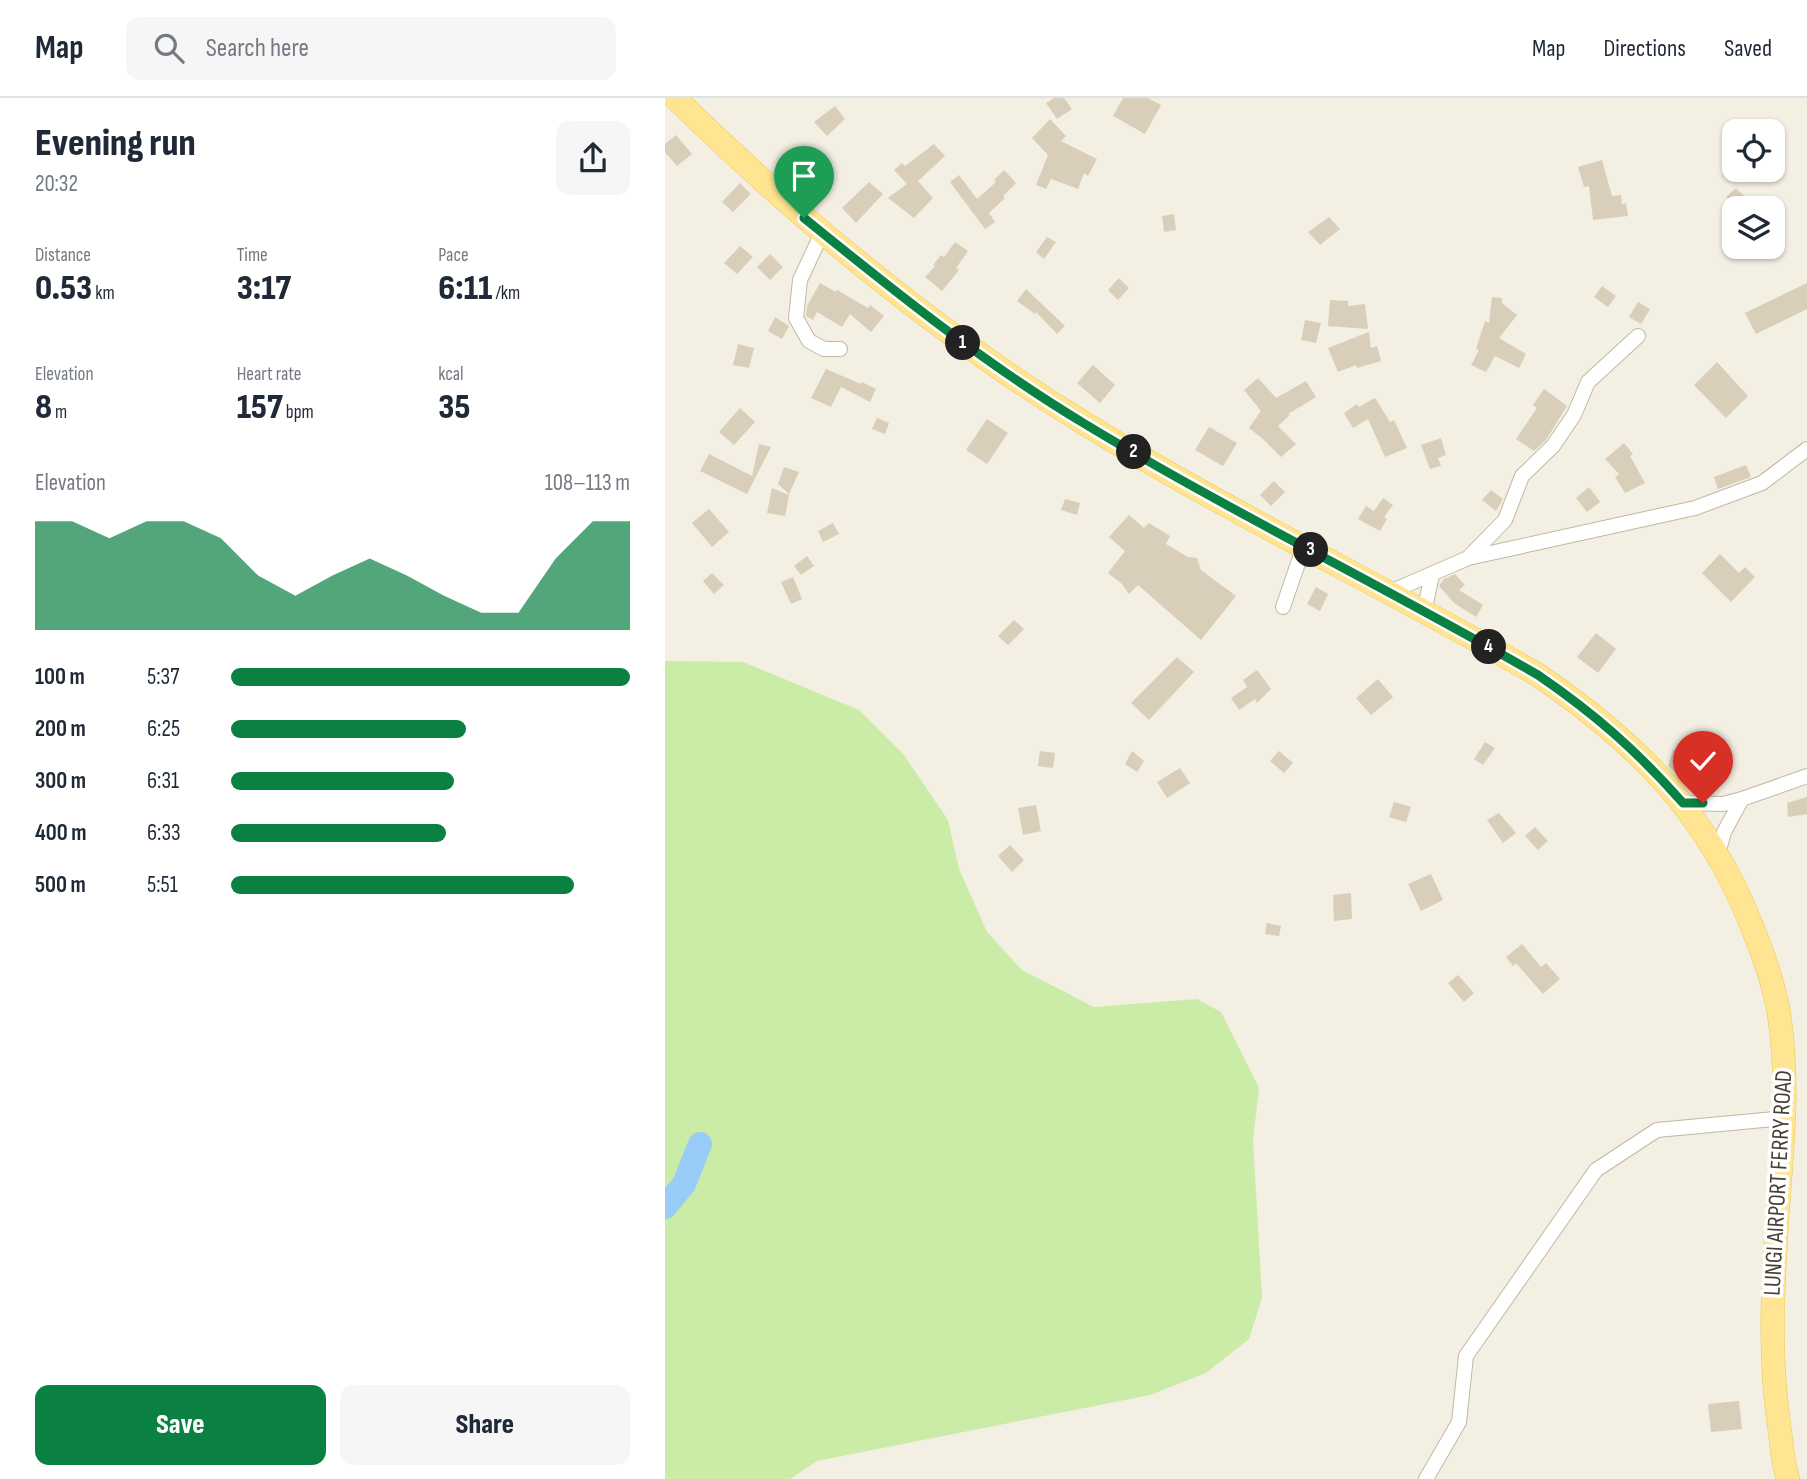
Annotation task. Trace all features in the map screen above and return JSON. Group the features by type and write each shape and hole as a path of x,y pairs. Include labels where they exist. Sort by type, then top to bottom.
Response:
{"main road":[{"name":"LUNGI AIRPORT FERRY ROAD","path":"675,98 822,233 963,343 1083,423 1528,669 1579,703 1635,751 1683,803 1719,854 1738,891 1768,965 1779,1013 1784,1062 1785,1118 1772,1290 1773,1388 1787,1479"}],"street":[{"path":"822,233 800,280 796,318 809,341 824,349 840,349"},
{"path":"1468,558 1505,520 1521,476 1553,446 1574,415 1588,382 1638,337"},
{"path":"1388,593 1468,558 1695,509 1762,483 1807,449"},
{"path":"1283,607 1304,546"},
{"path":"1424,612 1432,575"},
{"path":"1683,803 1723,804 1807,776"},
{"path":"1719,854 1724,832 1742,799"},
{"path":"1426,1479 1459,1422 1467,1356 1596,1170 1657,1130 1785,1118"}],"green space":[{"path":"665,661 743,662 859,710 904,755 948,820 959,869 987,932 1022,970 1094,1007 1197,999 1221,1012 1259,1088 1253,1140 1262,1298 1249,1339 1206,1373 1150,1395 817,1461 790,1479 665,1479"}],"building":[{"path":"1054,98 1064,98 1072,109 1057,119 1046,103"},
{"path":"1123,98 1148,98 1161,105 1145,134 1113,116"},
{"path":"835,106 845,119 827,136 814,122"},
{"path":"1050,119 1066,136 1061,141 1097,159 1088,176 1084,173 1078,189 1051,179 1046,189 1036,185 1048,155 1032,138"},
{"path":"676,135 692,154 677,166 665,152 665,144"},
{"path":"934,144 945,156 918,181 933,198 914,218 888,198 907,184 894,170 902,163 905,166"},
{"path":"1602,160 1612,196 1621,195 1622,204 1626,203 1628,216 1593,220 1589,186 1584,187 1578,167"},
{"path":"1004,170 1016,183 989,213 995,222 985,229 950,182 959,175 977,199 996,182 994,180"},
{"path":"869,182 883,194 856,223 842,208"},
{"path":"740,183 751,194 733,212 722,202"},
{"path":"1736,188 1744,196 1727,196"},
{"path":"1174,214 1176,230 1164,232 1162,216"},
{"path":"1329,217 1340,229 1320,245 1308,232"},
{"path":"1047,237 1056,242 1044,259 1036,252"},
{"path":"955,242 968,251 956,268 959,270 942,291 925,277 941,255 944,257"},
{"path":"740,246 753,257 737,274 724,263"},
{"path":"770,254 783,267 770,280 757,267"},
{"path":"1119,278 1129,288 1118,300 1108,290"},
{"path":"820,283 868,308 870,305 884,316 871,332 850,314 842,327 817,312 813,320 806,316 807,306"},
{"path":"1807,283 1807,309 1756,334 1745,313"},
{"path":"1602,286 1616,296 1608,307 1594,297"},
{"path":"1026,289 1065,326 1057,334 1036,312 1035,314 1017,301"},
{"path":"1492,297 1502,298 1502,303 1517,315 1499,338 1526,354 1519,368 1495,356 1486,372 1471,365 1479,350 1476,349 1485,321 1489,323"},
{"path":"1330,300 1348,301 1348,306 1365,304 1368,329 1328,326"},
{"path":"1638,302 1650,309 1641,324 1629,317"},
{"path":"775,317 789,326 782,339 768,331"},
{"path":"1305,320 1321,323 1316,343 1301,340"},
{"path":"1369,332 1371,348 1377,346 1381,361 1357,368 1356,365 1338,372 1328,348"},
{"path":"738,344 754,348 749,368 733,365"},
{"path":"1717,362 1748,396 1726,418 1694,385"},
{"path":"1093,365 1115,385 1100,403 1077,383"},
{"path":"826,369 876,389 870,402 841,387 831,407 811,398"},
{"path":"1258,378 1276,398 1306,381 1316,397 1288,414 1290,415 1278,426 1296,444 1281,457 1249,428 1261,411 1244,390"},
{"path":"1544,389 1567,406 1546,440 1534,451 1516,439 1537,408 1533,405"},
{"path":"1375,398 1390,422 1394,420 1407,448 1385,457 1368,419 1353,428 1344,413 1357,404 1359,407"},
{"path":"740,408 755,422 734,445 719,432"},
{"path":"877,418 889,423 885,434 872,429"},
{"path":"987,419 1008,433 987,464 966,450"},
{"path":"1209,427 1237,443 1223,466 1195,450"},
{"path":"1441,438 1446,455 1438,458 1441,466 1430,469 1421,445"},
{"path":"1624,443 1633,454 1630,456 1645,483 1625,493 1615,477 1619,474 1605,459"},
{"path":"759,444 771,447 747,494 700,471 709,454 752,476"},
{"path":"1746,465 1751,477 1718,489 1714,477"},
{"path":"784,467 799,472 789,494 778,484"},
{"path":"1274,481 1285,492 1271,506 1260,495"},
{"path":"1589,487 1600,502 1587,512 1576,498"},
{"path":"772,488 789,495 785,516 767,513"},
{"path":"1491,490 1503,499 1496,511 1482,500"},
{"path":"1383,498 1393,505 1384,517 1387,519 1380,531 1358,519 1366,506 1374,511"},
{"path":"1065,499 1080,503 1077,515 1061,510"},
{"path":"709,509 729,532 712,547 692,523"},
{"path":"1129,515 1144,528 1149,523 1170,536 1166,544 1188,557 1197,558 1201,570 1236,596 1201,640 1138,585 1129,594 1122,584 1108,573 1125,551 1109,537"},
{"path":"833,523 839,534 823,542 818,531"},
{"path":"1720,554 1739,573 1745,567 1755,577 1731,602 1702,573"},
{"path":"807,556 814,566 801,575 794,566"},
{"path":"712,573 724,585 714,594 703,581"},
{"path":"1455,574 1465,585 1459,590 1483,605 1476,617 1454,603 1439,586 1444,579"},
{"path":"793,577 802,599 791,604 781,582"},
{"path":"1316,587 1328,594 1320,611 1307,604"},
{"path":"1014,620 1024,629 1008,645 998,636"},
{"path":"1596,633 1616,649 1598,673 1577,657"},
{"path":"1177,657 1194,672 1149,720 1131,703"},
{"path":"1257,670 1271,689 1257,703 1255,699 1239,710 1231,698 1247,687 1243,680"},
{"path":"1378,679 1393,697 1371,715 1356,698"},
{"path":"1485,742 1495,748 1483,765 1474,759"},
{"path":"1673,750 1685,752 1674,772 1668,766"},
{"path":"1040,751 1055,753 1053,768 1038,766"},
{"path":"1132,751 1144,761 1137,772 1125,764"},
{"path":"1279,751 1293,763 1284,773 1270,761"},
{"path":"1180,768 1190,783 1167,798 1157,782"},
{"path":"1807,797 1807,814 1788,817 1787,803"},
{"path":"1394,802 1411,807 1406,822 1389,817"},
{"path":"1036,805 1041,831 1023,835 1018,808"},
{"path":"1499,813 1516,833 1503,843 1487,820"},
{"path":"1535,827 1548,841 1538,850 1525,836"},
{"path":"1010,845 1024,860 1012,872 998,856"},
{"path":"1431,874 1443,900 1421,911 1408,884"},
{"path":"1351,893 1352,919 1334,921 1333,895"},
{"path":"1267,923 1281,926 1279,936 1265,934"},
{"path":"1522,944 1541,967 1546,963 1560,979 1543,994 1516,963 1513,966 1506,957"},
{"path":"1458,975 1474,993 1464,1002 1448,983"},
{"path":"1739,1401 1742,1429 1711,1432 1708,1404"}],"waterway":[{"path":"665,1207 684,1184 700,1144"}],"route":[{"path":"804,218 963,343 1083,423 1538,675 1612,730 1648,764 1683,803 1703,803"}]}
